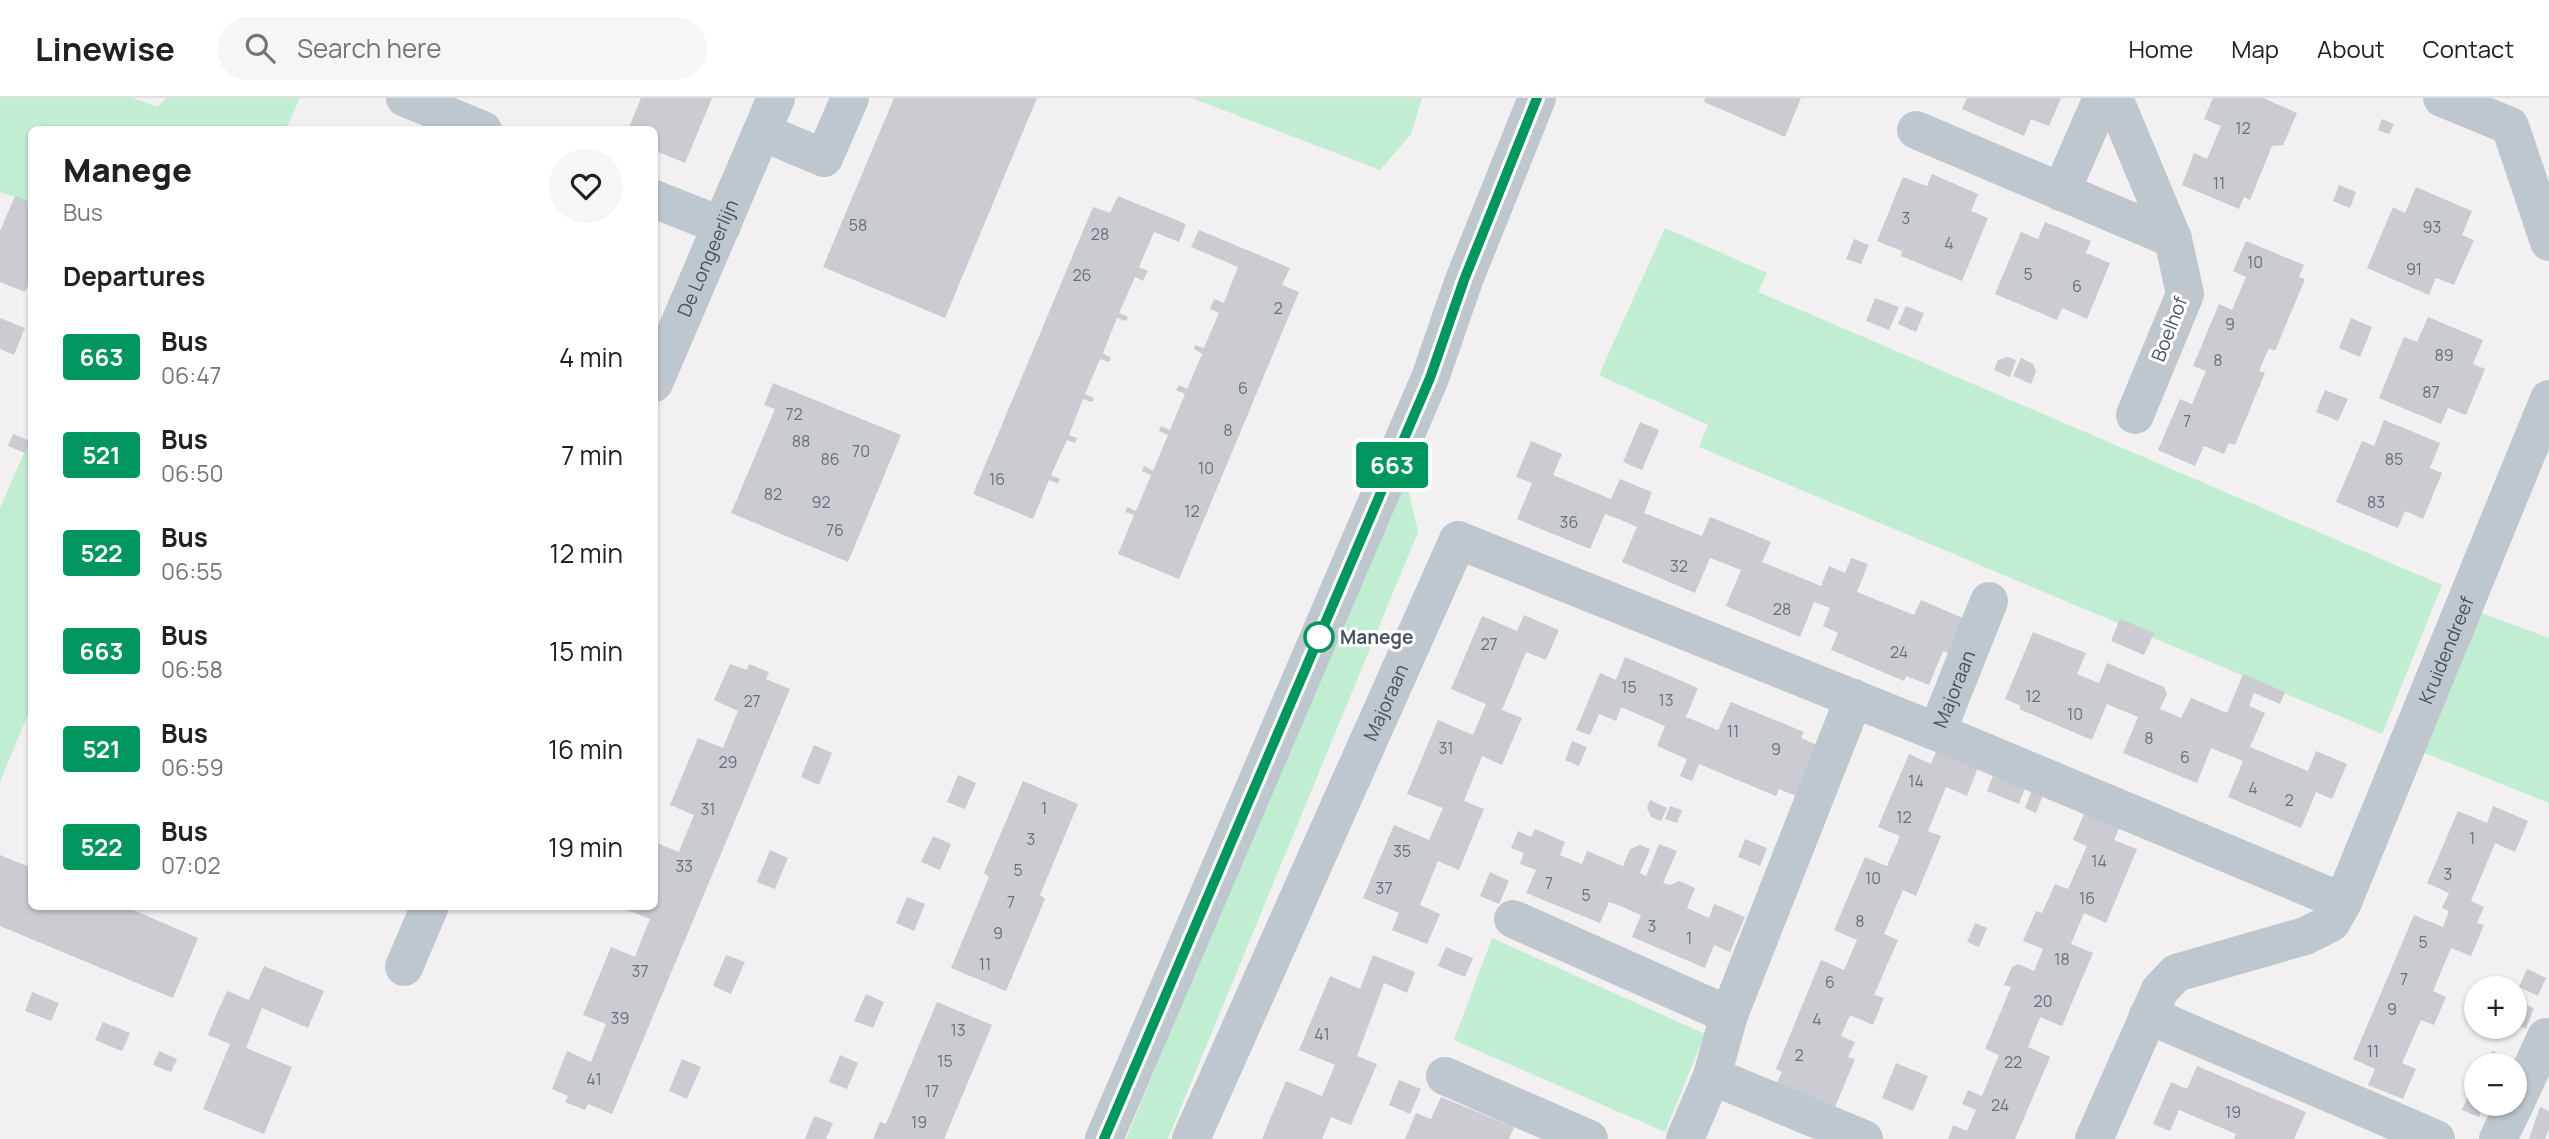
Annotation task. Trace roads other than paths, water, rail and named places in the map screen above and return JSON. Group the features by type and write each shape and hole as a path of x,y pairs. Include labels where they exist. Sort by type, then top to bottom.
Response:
{"street":[{"path":"405,98 473,126"},
{"name":"De Longeerlijn","path":"658,374 769,115 824,158 850,98"},
{"path":"2061,192 2102,98"},
{"name":"Boelhof","path":"2113,98 2173,239 2185,294 2135,415"},
{"path":"2442,98 2516,112 2549,242"},
{"path":"1104,1139 1430,378 1530,108"},
{"path":"1916,130 2173,239"},
{"path":"658,201 722,226"},
{"name":"Kruidendreef","path":"2094,1139 2160,990 2176,973 2305,936 2331,923 2343,902 2549,399"},
{"name":"Majoraan","path":"1191,1139 1458,540 1937,732 1989,601"},
{"path":"1685,1139 1712,1076 1729,1015 1854,698"},
{"path":"1937,732 2343,902"},
{"path":"404,967 428,910"},
{"path":"1513,919 1729,1015"},
{"path":"2148,1015 2436,1139"},
{"path":"2527,1078 2546,1037 2549,1038"},
{"path":"1446,1076 1589,1139"},
{"path":"1712,1076 1864,1139"},
{"path":"2498,1139 2509,1116"}],"place":[{"name":"Manege","path":"1319,637"}]}
